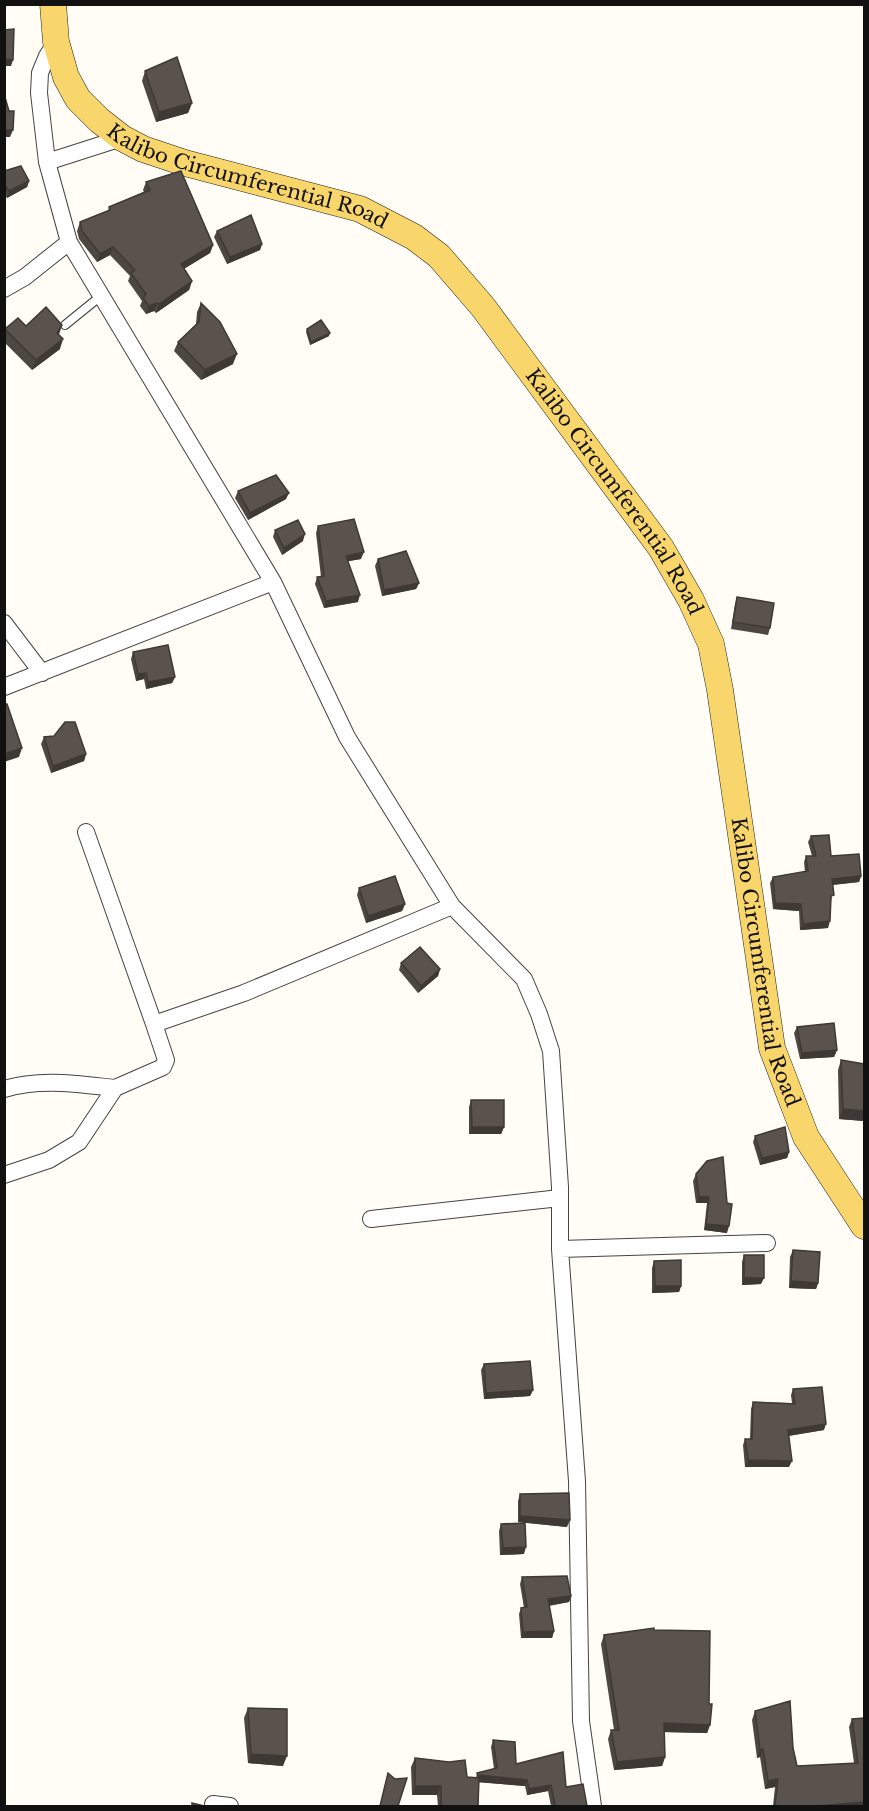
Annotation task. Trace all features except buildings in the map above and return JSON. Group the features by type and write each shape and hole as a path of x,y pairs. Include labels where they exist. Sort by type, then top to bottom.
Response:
{"main road":[{"name":"Kalibo Circumferential Road","path":"53,4 56,42 66,77 78,99 122,138 143,149 185,163 360,209 414,237 439,256 483,307 661,548 691,600 711,644 772,1048 806,1137 864,1226"}],"street":[{"path":"56,42 40,74 39,93 47,162 69,242 273,582 347,737 452,906 524,979 551,1051 560,1198 560,1249 577,1481 582,1721 593,1806"},
{"path":"47,162 122,138"},
{"path":"4,289 25,277 69,242"},
{"path":"4,687 273,582"},
{"path":"4,623 42,673"},
{"path":"4,1089 25,1083 55,1082 115,1088 163,1067 166,1060 86,832"},
{"path":"154,1024 244,993 452,906"},
{"path":"4,1175 49,1160 79,1142 115,1088"},
{"path":"371,1219 560,1198"},
{"path":"560,1249 767,1244"}],"lane":[{"path":"64,325 102,295"}]}
